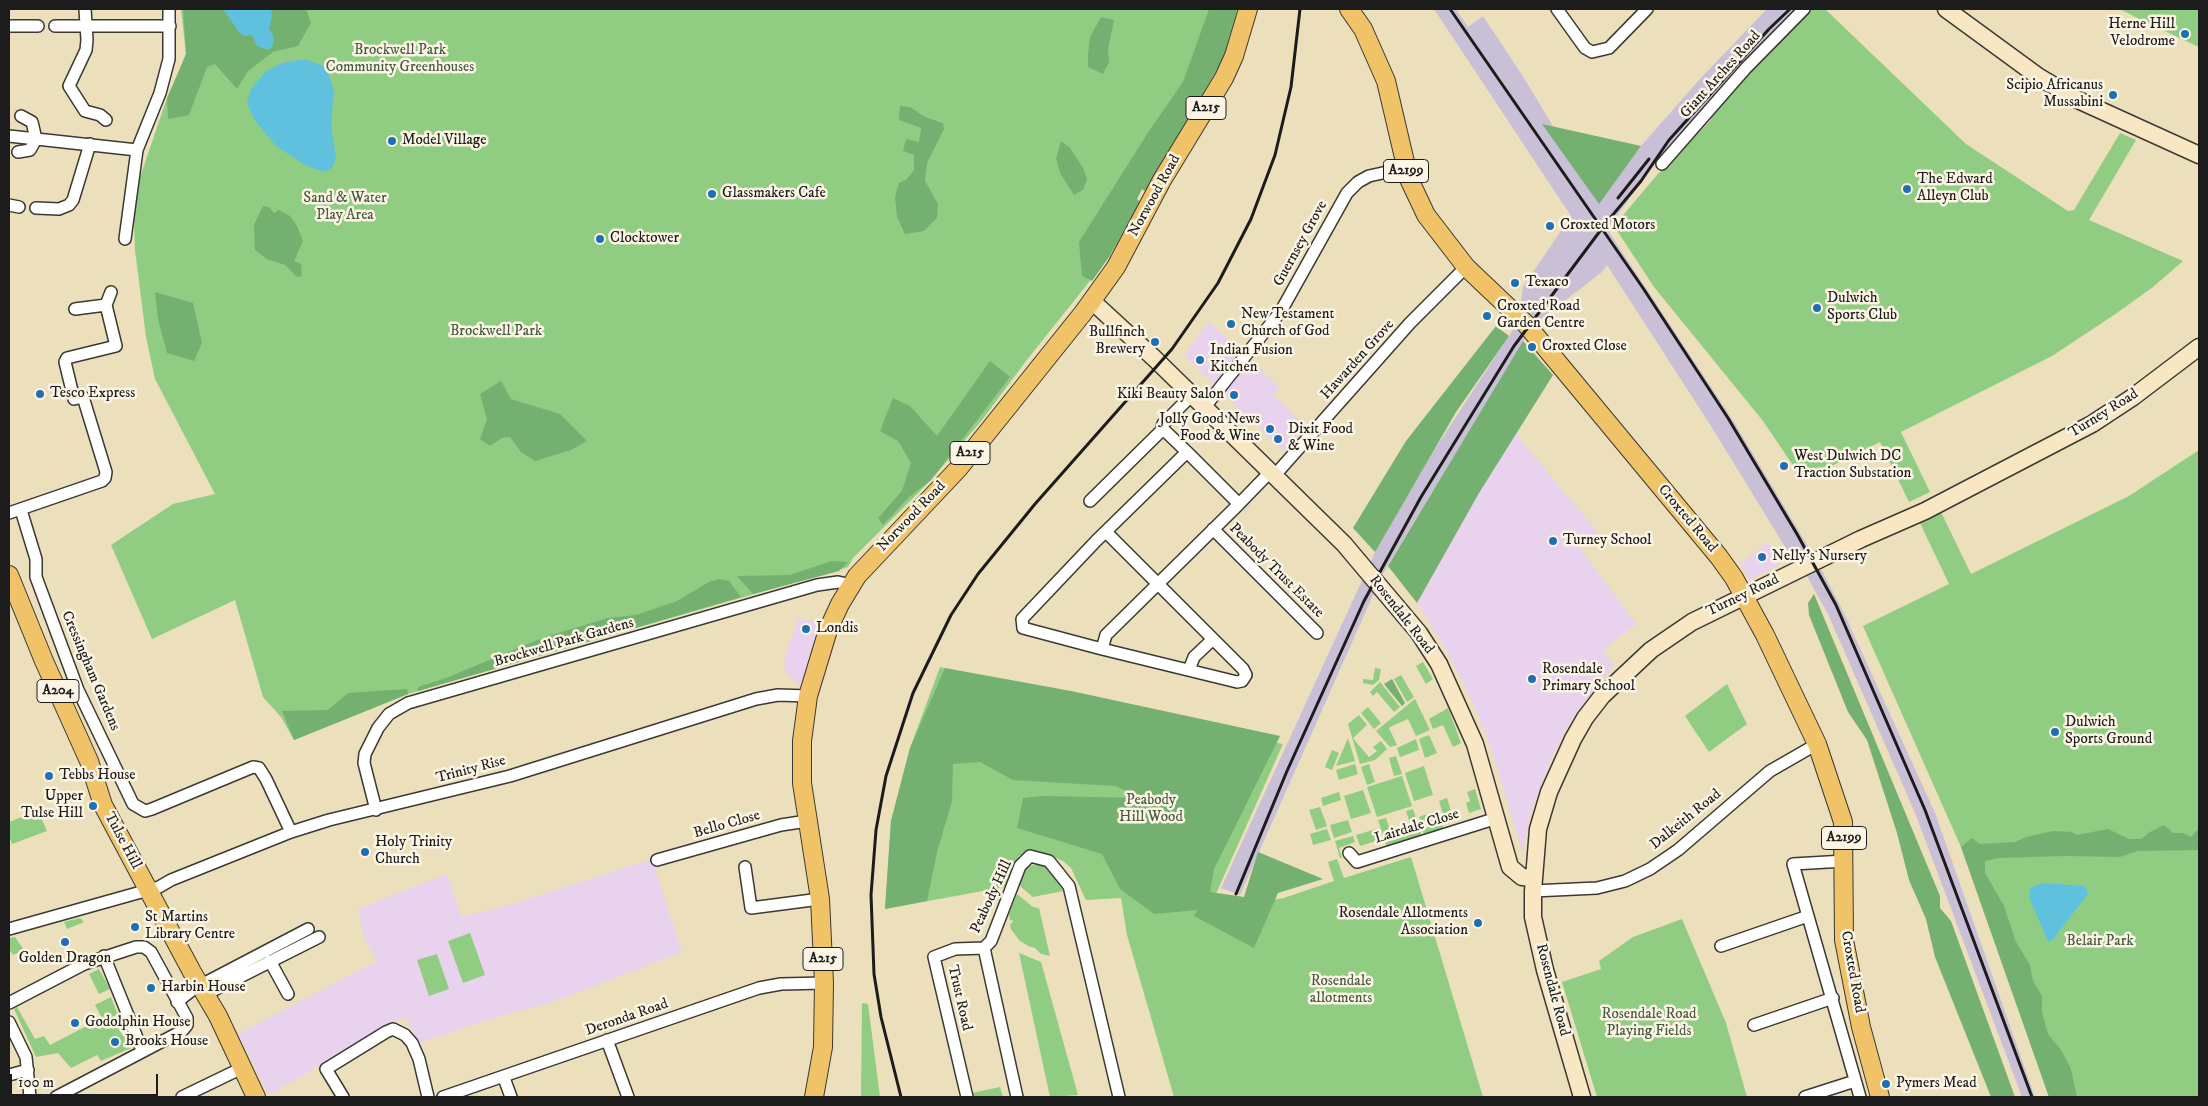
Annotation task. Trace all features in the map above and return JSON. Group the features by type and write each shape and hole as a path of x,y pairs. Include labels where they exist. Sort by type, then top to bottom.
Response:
{"main road":[{"name":"Norwood Road","path":"814,1097 823,1048 824,983 820,899 802,783 802,747 808,696 828,630 851,585 886,542 958,469 1092,301 1120,262 1162,180 1224,78 1234,56 1248,9"},
{"name":"Croxted Road","path":"1349,9 1363,29 1386,81 1406,168 1421,206 1466,267 1525,323 1726,566 1744,595 1817,744 1843,822 1845,861 1844,940 1862,1027 1880,1097"},
{"name":"Tulse Hill","path":"9,575 89,761 101,800 147,889 203,988 256,1097"}],"street":[{"path":"85,9 86,50 69,86 85,111 100,115 106,120"},
{"path":"124,239 136,150 160,93 169,59 169,9"},
{"path":"1557,9 1585,48 1592,52 1609,48 1647,9"},
{"name":"Giant Arches Road","path":"1662,164 1746,68 1804,9"},
{"path":"1946,9 2039,77 2078,100 2199,155"},
{"path":"9,26 38,26"},
{"path":"55,26 170,26"},
{"path":"18,152 30,150 36,138 32,122 21,116"},
{"path":"9,136 136,150"},
{"path":"36,208 59,209 68,205 76,192 90,144"},
{"name":"Guernsey Grove","path":"1204,408 1281,311 1347,193 1358,182 1369,176 1406,168"},
{"name":"Hawarden Grove","path":"1273,473 1410,324 1466,267"},
{"path":"9,513 102,481 105,478 106,472 83,397 74,399 65,362 67,358 116,346 106,304 111,292"},
{"name":"Rosendale Road","path":"1092,301 1273,473 1344,544 1395,603 1432,652 1475,744 1510,867 1533,884 1534,917 1545,970 1582,1097"},
{"path":"75,309 106,304"},
{"name":"Turney Road","path":"1533,884 1537,838 1543,808 1562,762 1585,718 1602,696 1651,650 1692,622 1744,595 1925,510 2092,424 2199,347"},
{"path":"1090,501 1192,395"},
{"name":"Peabody Trust Estate","path":"1162,428 1239,504"},
{"path":"1106,532 1244,670 1244,679 1237,682 1102,649 1025,630 1021,624 1022,619 1106,532 1187,452"},
{"name":"Peabody Trust Estate","path":"1102,649 1106,635 1213,529 1273,473"},
{"name":"Cressingham Gardens","path":"21,510 36,559 36,577 78,690 133,804 145,811 253,767 259,768 291,832"},
{"name":"Peabody Trust Estate","path":"1213,529 1317,633"},
{"name":"Brockwell Park Gardens","path":"376,810 364,763 365,754 378,728 389,714 408,703 538,668 761,600 831,582 851,585"},
{"path":"1189,670 1194,657 1213,639"},
{"name":"Trinity Rise","path":"147,889 160,887 213,863 291,832 510,776 756,699 778,695 808,696"},
{"path":"72,722 90,715"},
{"name":"Dalkeith Road","path":"1533,884 1597,888 1625,881 1650,869 1678,850 1770,771 1817,744"},
{"name":"Lairdale Close","path":"1349,853 1357,862 1497,818"},
{"name":"Bello Close","path":"657,860 780,825 807,822"},
{"path":"1790,852 1860,1097"},
{"name":"Peabody Hill","path":"1017,1097 984,948 991,941 1020,866 1030,856 1049,861 1069,886 1119,1097"},
{"path":"1793,864 1845,861"},
{"path":"745,867 751,908 820,899"},
{"path":"9,929 147,889"},
{"path":"1721,946 1808,916"},
{"path":"177,1002 308,929"},
{"path":"203,988 270,961 319,937"},
{"path":"9,1003 104,956 136,947 144,947 151,952 187,1018 187,1026 182,1031 142,1050 56,1097"},
{"name":"Trust Road","path":"967,1097 934,957 955,948 984,948"},
{"path":"104,956 142,1050"},
{"path":"270,961 288,994"},
{"name":"Deronda Road","path":"443,1097 504,1078 607,1040 759,988 781,984 824,983"},
{"path":"1754,1026 1833,998"},
{"path":"9,1022 24,1051 28,1070 30,1097"},
{"path":"343,1097 326,1068 393,1029 405,1035 412,1043 419,1059 428,1097"},
{"path":"607,1040 628,1097"},
{"path":"182,1097 242,1068"},
{"path":"9,1075 28,1070"},
{"path":"504,1078 511,1097"},
{"path":"1805,1097 1855,1081"}],"shaded area":[{"path":"1434,9 1456,9 1468,27 1483,16 1524,78 1599,203 1641,146 1699,80 1767,9 1797,9 1655,164 1607,229 1734,422 1816,560 1798,568 1711,426 1607,265 1602,272 1533,325 1381,577 1240,895 1221,888 1382,537 1433,452 1518,322 1523,287 1571,216"},
{"path":"1209,322 1280,388 1273,395 1306,426 1284,452 1184,355"},
{"name":"Rosendale Primary School","path":"1517,431 1520,435 1519,438 1599,534 1580,548 1636,624 1603,650 1614,666 1573,718 1553,754 1529,817 1523,854 1491,749 1474,705 1448,653 1417,603 1478,493"},
{"name":"Nelly’s Nursery","path":"1768,542 1779,565 1749,580 1740,564"},
{"path":"1818,563 1844,613 1935,813 2035,1097 2022,1097 1915,813 1828,614 1803,569"},
{"path":"798,619 826,622 800,686 786,673 784,660"},
{"path":"652,859 682,952 545,1005 503,1015 419,1043 404,1016 269,1095 238,1034 377,961 364,938 358,909 447,874 461,917 509,905"}],"green space":[{"name":"Brockwell Park","path":"181,9 1237,9 1235,22 1199,103 1145,191 1142,189 1137,199 1140,202 1109,257 1026,361 982,420 930,481 853,558 848,567 408,694 294,740 281,717 263,697 235,600 152,639 111,545 173,504 215,494 155,379 146,337 135,250 134,219 138,183 167,98 179,77 186,54"},
{"path":"183,9 306,9 311,23 298,46 273,52 248,71 237,89 215,64 207,67 189,115 168,119 167,98 186,54"},
{"path":"1209,9 1237,9 1223,60 1145,191 1142,189 1137,199 1140,202 1109,257 1092,281 1082,276 1079,242 1149,131 1183,82"},
{"path":"1809,9 1825,9 1966,144 2068,211 2074,210 2120,133 2136,140 2089,220 2183,261 2153,287 2052,356 1901,432 1930,492 1909,502 1880,442 1803,480 1763,421 1654,287 1614,226 1657,175 1711,120 1711,113"},
{"name":"Herne Hill Velodrome","path":"2120,9 2199,9 2199,47 2143,21"},
{"path":"1101,17 1114,20 1108,49 1109,62 1103,74 1088,67 1090,37"},
{"path":"900,106 910,107 925,117 943,123 944,129 927,163 925,181 938,204 937,218 924,231 905,234 897,217 895,197 899,183 906,180 914,170 914,155 903,151 906,139 919,142 921,128 899,120"},
{"path":"1542,124 1641,146 1599,204"},
{"path":"1061,141 1070,148 1083,168 1087,179 1083,190 1074,195 1060,173 1056,158"},
{"path":"263,206 269,207 274,213 279,210 290,216 297,226 303,241 294,261 301,264 302,276 297,277 285,265 267,259 255,250 254,225"},
{"path":"155,292 193,303 202,343 194,361 167,353 158,319"},
{"path":"1496,326 1509,336 1456,412 1375,552 1353,528 1406,441"},
{"path":"1523,341 1553,375 1479,493 1417,603 1388,566"},
{"path":"990,361 1010,377 931,480 909,497 883,525 878,518 902,491 911,463 898,441 880,431 893,398 910,406 937,436"},
{"path":"501,381 511,399 560,414 587,441 571,450 535,461 521,452 510,437 502,438 490,446 480,439 487,419 480,394"},
{"name":"Dulwich Sports Ground","path":"2199,450 2199,1097 2049,1097 1961,847 1863,626 1949,584 1920,523 1941,512 1971,574 2129,496"},
{"path":"832,561 848,562 839,571 753,594 737,576 790,575"},
{"path":"719,579 729,581 741,597 418,691 418,687 446,678 545,637 608,618 636,615 677,601 709,582"},
{"path":"1814,594 1940,896 1940,908 1951,921 2015,1097 1991,1097 1935,957 1926,919 1909,880 1897,833 1867,740 1848,712 1809,615 1808,603"},
{"path":"1423,662 1433,679 1426,684 1416,666"},
{"name":"Rosendale allotments","path":"940,667 1283,744 1206,916 1254,903 1284,898 1334,881 1328,862 1337,859 1344,878 1411,857 1483,1097 1174,1097 1127,935 1121,898 1086,900 1071,868 1063,861 1041,852 1033,850 1019,856 1004,887 885,909 891,821 910,748"},
{"name":"Peabody Hill Wood","path":"945,668 1071,691 1280,736 1214,869 1210,892 1244,897 1258,852 1323,879 1278,893 1254,948 1194,916 1197,910 1154,914 1120,889 1102,854 1017,828 1023,798 1043,796 1143,798 1115,786 1013,780 980,762 953,764 952,801 937,852 927,901 885,909 891,821 910,748"},
{"path":"1375,668 1381,669 1379,680 1373,685 1363,683 1363,679 1373,680"},
{"path":"1401,675 1414,697 1407,702 1394,679"},
{"path":"1392,679 1405,703 1402,706 1384,684"},
{"path":"1380,682 1400,707 1394,712 1377,692 1373,696 1370,692"},
{"path":"1727,684 1747,724 1709,752 1685,716"},
{"path":"407,689 408,694 294,740 282,711 328,710 348,693"},
{"path":"1415,699 1430,730 1416,736 1408,719 1389,728 1397,745 1390,747 1376,731"},
{"path":"1368,707 1381,723 1374,729 1361,713"},
{"path":"1448,708 1461,743 1453,747 1443,725 1433,729 1429,719"},
{"path":"1359,715 1367,725 1353,738 1356,742 1369,757 1377,751 1373,747 1381,741 1387,749 1375,760 1360,764 1348,724"},
{"path":"1429,735 1437,753 1425,758 1419,739"},
{"path":"1348,738 1355,761 1336,766"},
{"path":"1416,739 1419,750 1400,757 1397,748"},
{"path":"1332,750 1339,753 1332,770 1325,767"},
{"path":"1396,756 1402,774 1394,776 1389,758"},
{"path":"1355,764 1358,774 1339,780 1336,770"},
{"path":"1369,764 1375,782 1367,785 1361,767"},
{"path":"1424,766 1433,795 1414,801 1405,773"},
{"path":"1402,776 1412,806 1377,817 1367,787"},
{"path":"1475,789 1481,809 1469,813 1466,803 1470,801 1467,792"},
{"path":"1363,790 1371,813 1351,819 1344,796"},
{"path":"1339,792 1341,800 1323,806 1321,798"},
{"path":"1447,798 1453,818 1445,821 1439,801"},
{"path":"1320,807 1327,826 1316,830 1309,810"},
{"path":"1413,809 1419,827 1412,829 1406,811"},
{"path":"1438,810 1441,820 1422,826 1419,817"},
{"path":"38,811 47,831 12,844 9,836 9,822"},
{"path":"1386,818 1392,836 1384,838 1378,820"},
{"path":"1348,820 1352,832 1334,838 1330,825"},
{"path":"1442,823 1444,830 1425,836 1422,829"},
{"path":"2164,825 2173,833 2183,833 2191,837 2199,830 2199,850 2138,851 2120,857 2066,856 1999,858 1985,861 1985,873 2004,906 2016,942 2030,965 2033,981 2042,996 2042,1012 2048,1034 2061,1050 2071,1069 2077,1097 2049,1097 1961,847 1972,838 1980,844 2015,842 2026,837 2053,831 2072,832 2077,835 2108,829 2129,839 2141,839"},
{"path":"1327,829 1331,840 1313,845 1310,834"},
{"path":"1376,829 1379,840 1360,846 1356,835"},
{"path":"1420,830 1422,837 1387,848 1385,841"},
{"path":"1353,836 1355,842 1339,848 1342,858 1340,858 1335,841"},
{"path":"1037,864 1054,870 1063,891 1033,897 1021,887 1019,882 1024,868"},
{"path":"1017,894 1033,907 1039,908 1050,956 1041,954 1035,948 1019,940 1011,929 1010,924 1014,921 1010,920 1009,914"},
{"path":"80,918 84,922 67,929 64,922"},
{"name":"Rosendale Road Playing Fields","path":"1682,919 1726,1023 1747,1097 1597,1097 1562,982 1601,969 1599,961 1633,937"},
{"path":"470,933 485,975 463,983 448,941"},
{"path":"15,937 24,950 13,955 9,949 9,938"},
{"path":"1019,953 1041,962 1078,1095 1050,1097"},
{"path":"437,954 449,989 429,996 417,960"},
{"path":"99,969 110,989 99,994 89,974"},
{"path":"111,997 123,1029 120,1031 123,1036 126,1035 131,1048 101,1061 97,1055 71,1068 58,1053 36,1057 14,1009 17,1007 35,1039 44,1036 50,1045 102,1018 95,1005"},
{"path":"862,1003 868,1004 880,1097 861,1097"},
{"path":"1000,1087 1003,1097 972,1097 972,1093"}],"water":[{"path":"223,9 271,9 272,17 269,28 274,37 273,46 268,50 257,46 252,35 244,36 239,32"},
{"path":"305,59 323,66 329,75 334,90 331,125 336,158 332,168 323,172 303,164 275,145 254,119 247,103 251,89 265,72 282,63"},
{"path":"2042,883 2085,886 2088,894 2053,939 2048,942 2029,897 2030,888"}],"railway":[{"path":"901,1097 881,1017 874,974 871,895 876,830 886,776 913,693 951,615 978,574 1035,504 1172,349 1218,283 1251,219 1275,155 1291,87 1300,9"},
{"path":"1450,9 1643,288 1728,418 1797,534 1836,605 1925,810 2032,1097"},
{"path":"1236,894 1287,771 1364,601 1421,497 1514,346 1606,223 1641,181 1669,140 1769,29 1790,9"},
{"path":"1618,198 1649,159"}],"place":[{"name":"Herne Hill Velodrome","path":"2185,34"},
{"name":"Scipio Africanus Mussabini","path":"2113,95"},
{"name":"Model Village","path":"392,141"},
{"name":"The Edward Alleyn Club","path":"1907,189"},
{"name":"Glassmakers Cafe","path":"712,194"},
{"name":"Croxted Motors","path":"1550,226"},
{"name":"Clocktower","path":"600,239"},
{"name":"Texaco","path":"1515,283"},
{"name":"Dulwich Sports Club","path":"1817,308"},
{"name":"Croxted Road Garden Centre","path":"1487,316"},
{"name":"New Testament Church of God","path":"1231,324"},
{"name":"Bullfinch Brewery","path":"1155,342"},
{"name":"Croxted Close","path":"1532,347"},
{"name":"Indian Fusion Kitchen","path":"1200,360"},
{"name":"Tesco Express","path":"40,394"},
{"name":"Kiki Beauty Salon","path":"1234,395"},
{"name":"Jolly Good News Food & Wine","path":"1270,429"},
{"name":"Dixit Food & Wine","path":"1278,439"},
{"name":"West Dulwich DC Traction Substation","path":"1784,466"},
{"name":"Turney School","path":"1553,541"},
{"name":"Nelly’s Nursery","path":"1762,557"},
{"name":"Londis","path":"806,629"},
{"name":"Rosendale Primary School","path":"1532,679"},
{"name":"Dulwich Sports Ground","path":"2055,732"},
{"name":"Tebbs House","path":"49,776"},
{"name":"Upper Tulse Hill","path":"93,806"},
{"name":"Holy Trinity Church","path":"365,852"},
{"name":"Rosendale Allotments Association","path":"1478,923"},
{"name":"St Martins Library Centre","path":"135,927"},
{"name":"Golden Dragon","path":"65,942"},
{"name":"Harbin House","path":"151,988"},
{"name":"Godolphin House","path":"75,1023"},
{"name":"Brooks House","path":"115,1042"},
{"name":"Pymers Mead","path":"1886,1084"}],"park label":[{"name":"Brockwell Park Community Greenhouses","path":"400,60"},
{"name":"Sand & Water Play Area","path":"345,208"},
{"name":"Belair Park","path":"2100,942"}]}
